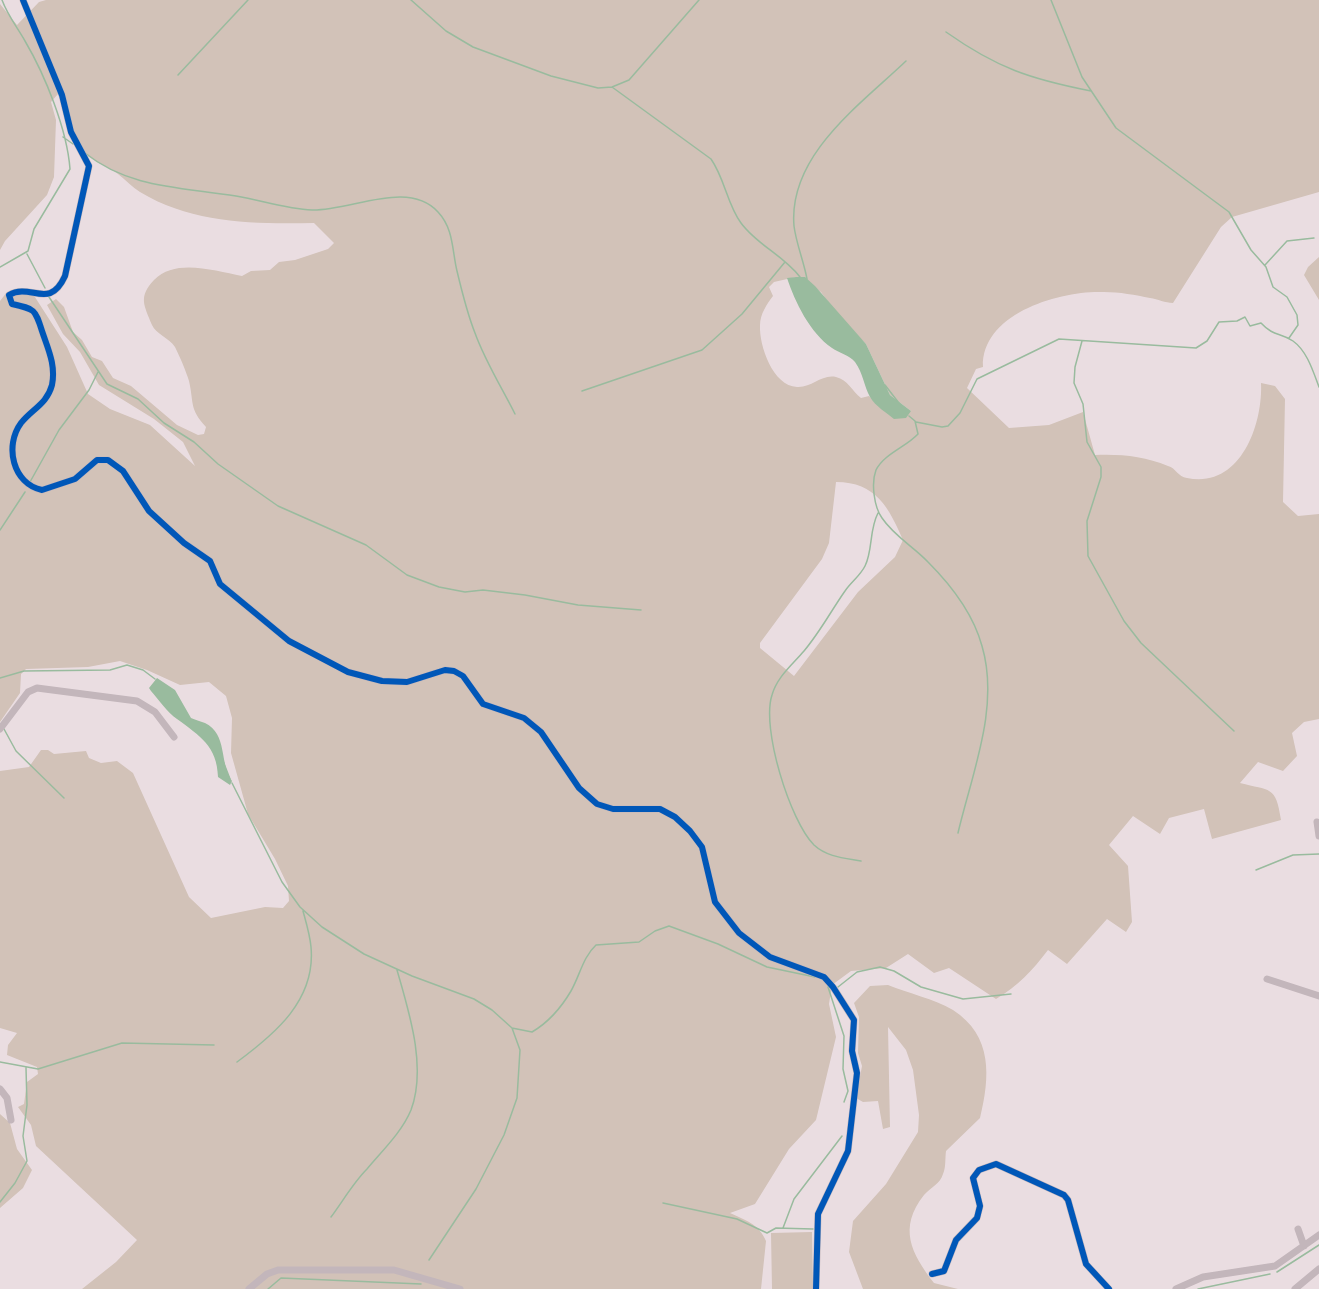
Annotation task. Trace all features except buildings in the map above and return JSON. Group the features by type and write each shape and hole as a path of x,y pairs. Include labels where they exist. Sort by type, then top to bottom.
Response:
{"street":[{"path":"23,0 62,95 71,132 88,166 61,286 43,295 17,292 9,295 12,304 31,308 35,312 49,347 53,372 52,384 44,403 21,423 16,432 14,460 16,471 27,484 42,490 75,479 97,460 108,460 129,478 149,511 184,543 210,561 220,584 289,641 348,672 382,681 407,682 445,670 454,671 463,676 483,704 524,718 540,732 579,788 597,804 613,809 660,809 685,824 705,856 715,902 739,933 770,957 824,977 845,1002 854,1020 852,1051 857,1073 849,1145 843,1164 818,1214 816,1289"},
{"path":"0,729 28,692 37,688 136,701 155,712 174,737"},
{"path":"1317,822 1319,836"},
{"path":"1267,980 1319,996"},
{"path":"0,1089 7,1098 11,1120"},
{"path":"932,1274 944,1270 956,1240 977,1218 980,1206 973,1178 979,1170 996,1164 1064,1195 1068,1200 1086,1264 1110,1289"},
{"path":"1298,1230 1304,1246"},
{"path":"1176,1289 1203,1278 1275,1266 1319,1235"},
{"path":"249,1289 267,1274 278,1270 384,1269 403,1272 429,1285 460,1289"},
{"path":"1295,1289 1319,1269"}],"shaded area":[{"path":"46,0 1319,0 1319,192 1232,217 1221,227 1173,303 1121,293 1086,292 1067,295 1027,308 1009,319 995,332 986,348 983,367 976,369 967,388 1009,428 1049,425 1083,412 1095,455 1123,455 1141,458 1171,467 1187,478 1205,479 1221,474 1234,464 1245,450 1258,417 1261,383 1275,386 1285,399 1283,502 1298,516 1319,514 1319,719 1304,722 1292,733 1297,756 1283,771 1258,762 1240,783 1270,791 1277,801 1281,820 1212,839 1204,809 1169,818 1160,834 1133,816 1109,845 1128,866 1132,922 1126,932 1107,919 1067,964 1048,950 1024,978 996,999 949,968 934,973 908,954 886,968 851,971 832,985 829,1004 836,1037 816,1120 789,1149 755,1204 730,1213 760,1230 766,1241 761,1289 82,1289 116,1262 137,1240 36,1146 31,1125 18,1107 24,1104 27,1082 38,1074 37,1067 7,1055 8,1045 17,1033 0,1028 0,771 29,767 41,750 48,750 54,754 86,751 89,758 101,763 117,761 133,773 189,897 211,918 265,907 283,908 289,901 288,886 248,814 231,753 232,718 226,696 209,682 180,685 120,661 88,667 26,669 21,674 20,693 0,722 0,301 7,292 33,294 67,347 88,394 110,409 150,425 195,466 183,442 154,419 99,385 80,352 63,334 47,305 56,299 64,307 73,332 82,340 92,357 102,361 113,378 131,386 177,425 198,435 204,434 206,427 194,410 185,368 175,347 154,328 147,312 144,296 149,286 163,273 173,269 208,269 242,276 251,271 270,270 279,262 295,260 328,249 334,243 314,223 224,220 160,203 140,192 118,174 80,149 58,94 51,102 56,120 54,177 47,195 5,241 0,250 0,4 17,25 39,2","holes":["796,277 821,292 835,312 866,344 890,395 911,411 876,404 869,396 861,398 840,378 826,377 797,387 788,385 774,372 762,343 761,317 773,296 769,287 774,282","836,482 850,483 871,492 886,508 903,540 895,557 858,592 794,676 760,648 760,643 822,559 829,543"]},
{"path":"1319,257 1319,300 1304,275 1308,267"},
{"path":"805,277 815,286 866,344 890,395 911,411 906,418 894,419 878,406 870,397 855,362 824,342 810,326 794,297 787,278"},
{"path":"157,678 175,690 191,718 205,723 217,734 232,781 230,785 218,777 214,757 206,743 170,713 151,691 149,688"},
{"path":"888,985 953,1010 976,1032 985,1058 986,1087 980,1118 946,1151 942,1177 924,1195 911,1218 911,1240 919,1261 934,1283 958,1289 863,1289 849,1252 853,1221 886,1184 918,1132 919,1115 913,1070 906,1050 888,1027 890,1127 883,1129 878,1101 863,1102 856,1098 862,1066 858,1053 859,1017 854,1003 870,986"},
{"path":"0,1114 10,1123 17,1149 32,1170 23,1188 0,1208"},
{"path":"812,1232 813,1289 772,1289 771,1233"}],"waterway":[{"path":"0,267 28,251 34,229 70,169 65,137 47,86 33,55 2,0"},
{"path":"178,75 248,0"},
{"path":"411,0 446,31 473,47 551,76 598,88 612,87 629,80 699,0"},
{"path":"1051,0 1082,77 1116,128 1229,212 1251,250 1266,267 1273,287 1287,297 1297,315 1298,325 1289,338"},
{"path":"946,32 982,55 1015,71 1091,91"},
{"path":"807,279 794,226 795,200 803,176 815,154 831,133 849,113 906,61"},
{"path":"612,87 711,159 720,175 732,208 747,231 786,262 800,277"},
{"path":"63,137 73,144"},
{"path":"85,153 102,165 139,180 293,208 327,209 395,197 426,202 438,212 447,226 472,325 484,354 515,414"},
{"path":"1265,265 1287,241 1314,238"},
{"path":"27,254 45,288"},
{"path":"582,391 702,350 742,314 785,262"},
{"path":"49,297 107,384 138,399 164,423 194,442 218,464 278,506 366,545 407,575 439,587 465,592 483,590 578,605 641,610"},
{"path":"916,422 948,426 960,413 977,379 1059,339 1196,348 1207,341 1219,322 1237,321 1245,317 1250,326 1261,323 1298,345 1309,362 1319,387"},
{"path":"1082,341 1075,367 1074,383 1083,404 1087,442 1101,467 1101,477 1087,521 1088,556 1124,621 1141,643 1234,731"},
{"path":"30,482 59,430 89,390 98,372"},
{"path":"885,385 902,407"},
{"path":"909,416 915,421 918,434 884,459 876,470 874,488 877,508 887,524 928,562 961,601 978,634 987,669 988,693 982,740 958,833"},
{"path":"0,530 25,492"},
{"path":"861,861 824,852 814,845 805,833 787,796 780,773 774,751 770,710 777,682 810,644 845,591 865,566 878,513"},
{"path":"0,678 24,671 110,670 127,665 143,670 155,679"},
{"path":"4,729 16,751 64,798"},
{"path":"223,761 230,779"},
{"path":"232,783 282,882 300,907 322,927 364,954 412,976 474,999 492,1010 512,1028 520,1050 517,1098 504,1135 476,1189 429,1260"},
{"path":"1256,870 1293,855 1319,854"},
{"path":"237,1062 265,1040 290,1014 307,983 311,966 311,947 303,911"},
{"path":"512,1028 532,1032 549,1019 567,997 585,961 596,945 639,942 655,931 669,926 718,944 767,967 815,977"},
{"path":"838,987 857,972 880,967 894,971 921,987 963,999 1011,994"},
{"path":"331,1217 357,1180 391,1141 411,1110 417,1076 417,1058 397,970"},
{"path":"828,987 844,1036 843,1069 848,1091 844,1102"},
{"path":"0,1062 38,1069 122,1043 214,1045"},
{"path":"0,1202 15,1183 27,1161 23,1136 27,1105 26,1068"},
{"path":"783,1228 794,1199 842,1136"},
{"path":"663,1203 737,1219 767,1233 776,1228 813,1229"},
{"path":"1277,1272 1319,1245"},
{"path":"1198,1289 1270,1274"},
{"path":"268,1289 281,1278 421,1284"}],"cycle path":[{"path":"23,0 62,95 71,132 89,166 65,276 59,286 53,292 46,294 25,291 9,295 12,304 30,309 35,314 49,351 53,371 52,385 47,397 25,418 16,432 13,453 18,472 24,480 42,490 75,479 97,460 108,460 123,471 149,511 184,543 210,561 220,584 289,641 348,672 382,681 407,682 445,670 454,671 463,676 483,704 524,718 541,732 579,788 597,804 613,809 660,809 675,817 690,831 702,847 715,902 739,933 770,957 824,977 854,1020 852,1051 857,1073 848,1151 818,1214 816,1289"},
{"path":"932,1274 944,1271 956,1240 977,1218 980,1206 973,1178 979,1170 996,1164 1064,1195 1068,1200 1086,1264 1109,1289"}]}
